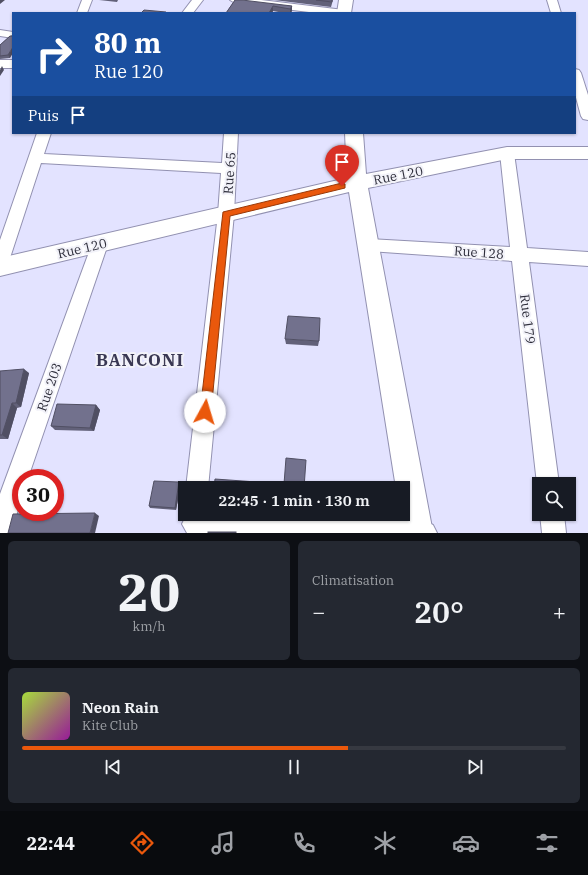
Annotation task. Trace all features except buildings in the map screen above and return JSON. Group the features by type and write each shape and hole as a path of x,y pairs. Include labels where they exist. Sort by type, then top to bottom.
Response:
{"main road":[{"path":"344,12 346,0"},
{"path":"354,134 357,183 420,532"},
{"name":"Rue 120","path":"0,265 100,244 357,183 507,153 588,153"}],"street":[{"path":"82,12 87,0"},
{"path":"188,12 198,0"},
{"path":"235,0 336,12"},
{"path":"552,0 556,12"},
{"path":"0,33 12,35"},
{"path":"0,64 12,64"},
{"path":"576,70 588,71"},
{"path":"576,79 580,102 588,116"},
{"path":"0,265 44,134"},
{"name":"Rue 65","path":"198,481 226,214 231,134"},
{"name":"Rue 179","path":"507,153 547,477"},
{"path":"35,158 229,168"},
{"name":"Rue 203","path":"2,518 100,244"},
{"name":"Rue 128","path":"369,245 588,259"},
{"path":"553,521 554,533"},
{"path":"194,524 420,532"}],"district":[{"name":"BANCONI","path":"140,360"}],"route":[{"path":"205,412 226,214 342,186"}]}
